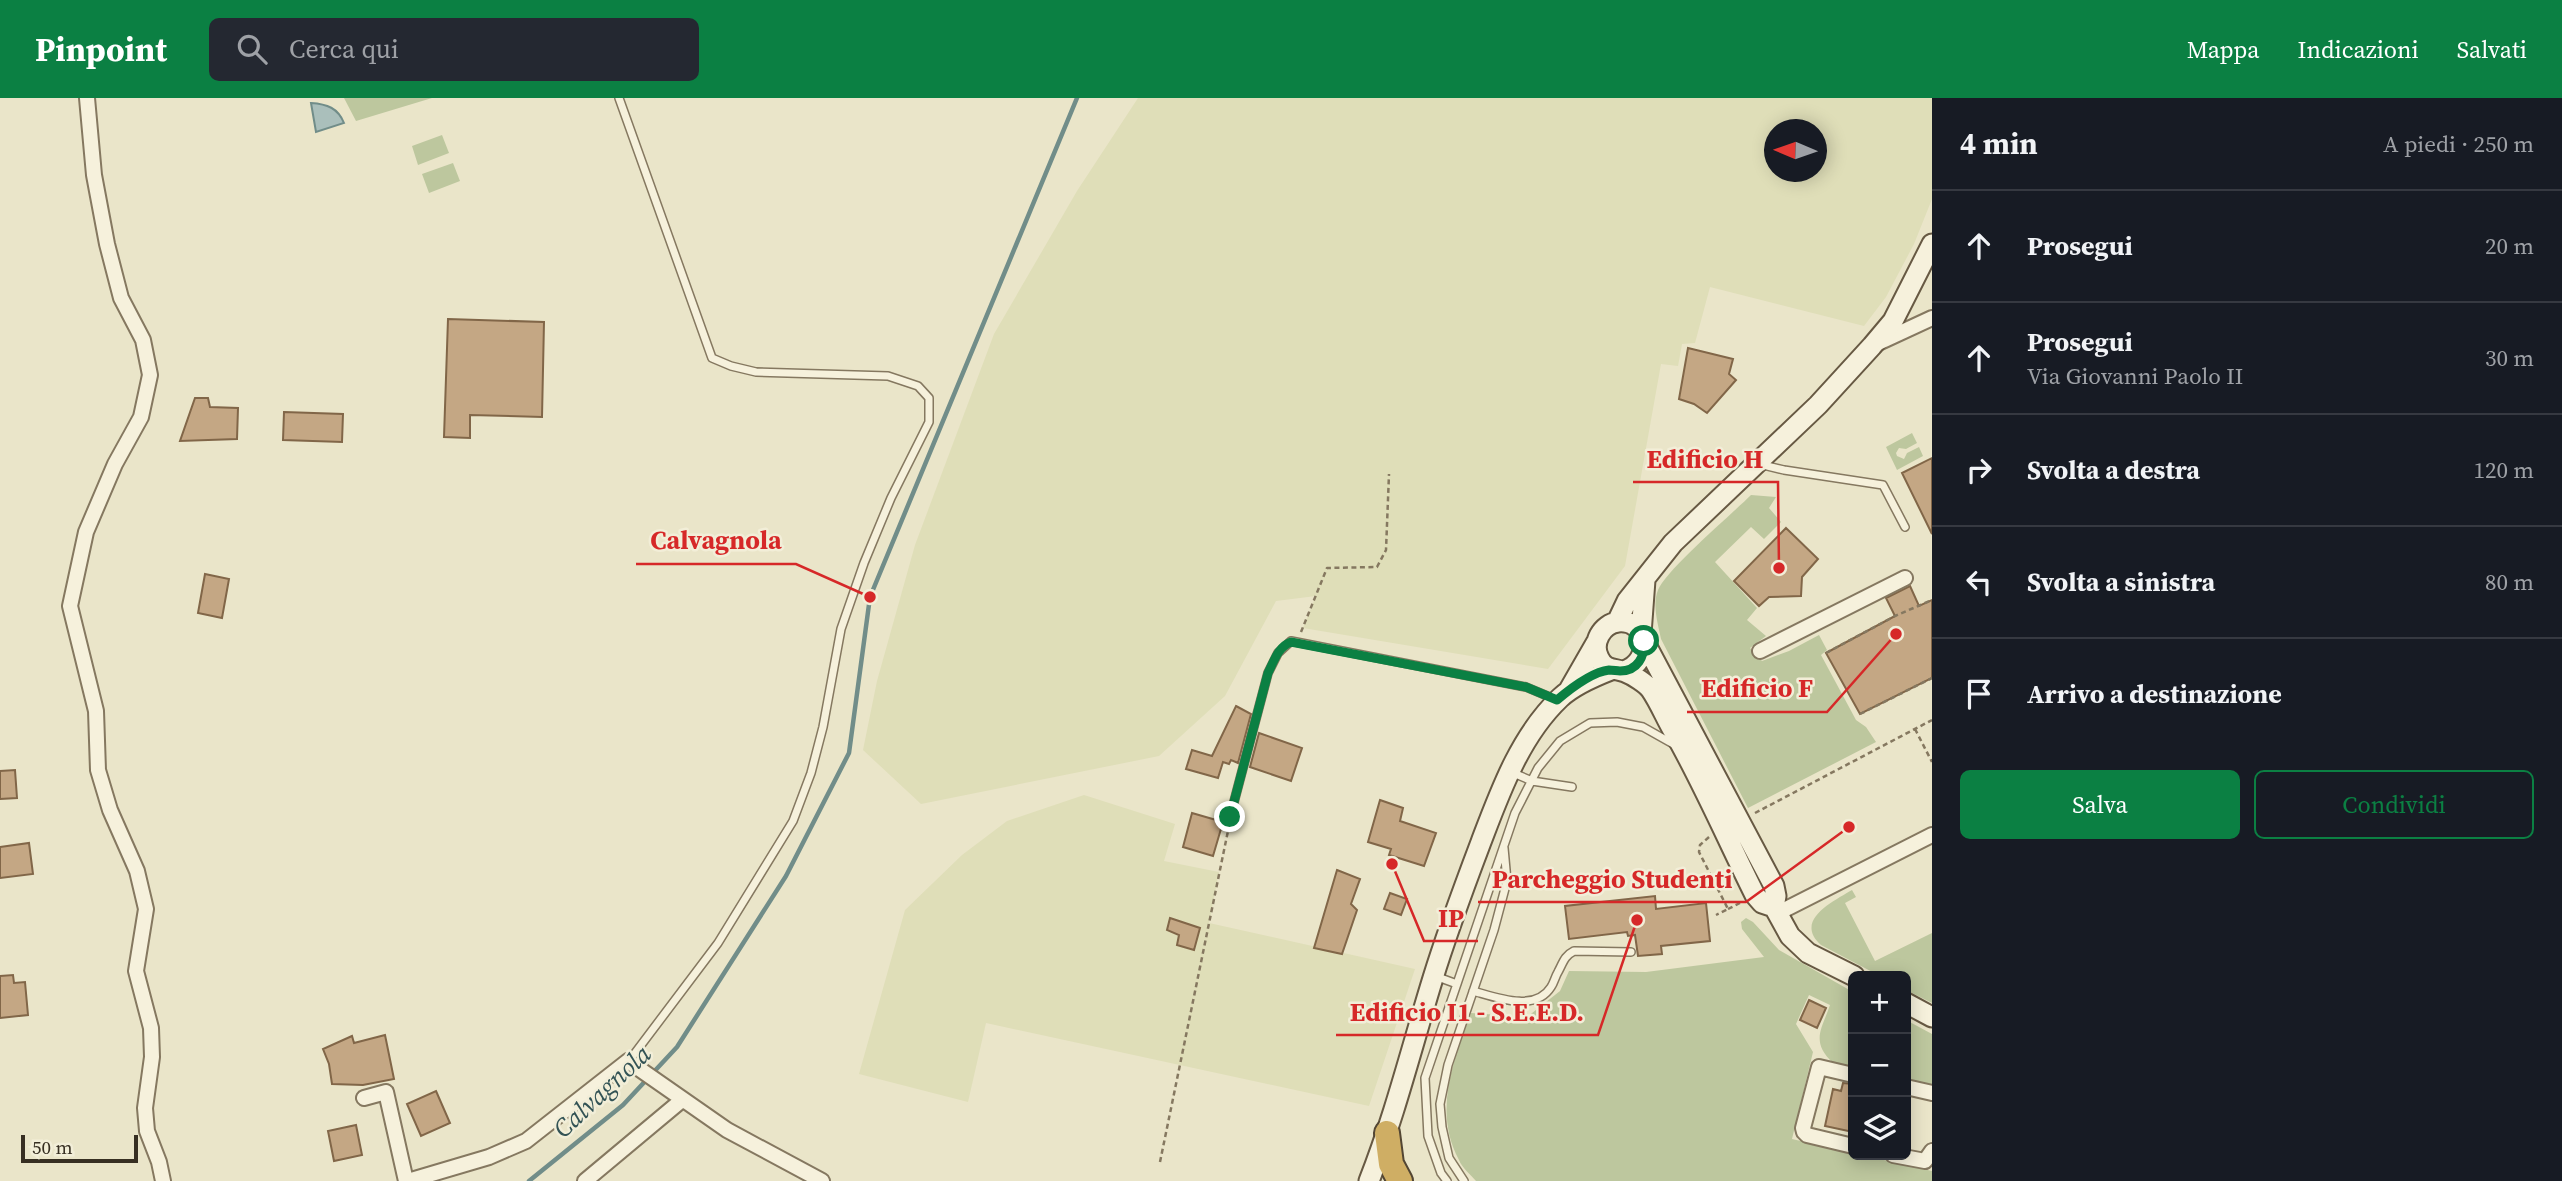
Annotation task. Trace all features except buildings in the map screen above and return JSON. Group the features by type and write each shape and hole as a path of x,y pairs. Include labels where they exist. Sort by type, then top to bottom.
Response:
{"highway":[{"path":"1387,1133 1391,1164 1400,1181"}],"street":[{"path":"87,98 94,175 107,244 121,298 143,340 150,375 141,417 115,464 86,532 70,606 96,711 98,770 110,810 137,871 146,909 136,971 151,1028 152,1057 145,1108 147,1131 163,1181"},
{"path":"1369,1181 1387,1133 1434,976 1466,882 1501,790 1528,739 1563,695 1603,629 1617,622 1627,601 1673,543 1818,405 1893,321 1932,244"},
{"path":"1872,346 1932,318"},
{"path":"1563,695 1617,670 1638,664 1645,649 1642,598 1645,578"},
{"path":"1760,650 1905,578"},
{"path":"1617,622 1631,625 1643,638 1774,886 1776,910 1790,936 1808,953 1848,973"},
{"path":"1596,643 1599,659 1650,688 1685,752 1755,895 1762,903 1776,910"},
{"path":"1776,910 1932,835"},
{"path":"1911,1006 1932,1017"},
{"path":"364,1098 386,1092 407,1181 489,1157 527,1141 632,1065 727,1130 822,1181"},
{"path":"1848,1074 1819,1067 1803,1128 1807,1135 1848,1145"},
{"path":"1911,1088 1932,1093"},
{"path":"585,1181 680,1099"},
{"path":"1911,1158 1925,1161 1932,1151"}],"lane":[{"path":"619,98 712,358 756,372 888,376 918,386 929,398 929,422 891,498 841,629 823,727 811,773 793,821 718,943 632,1065"},
{"path":"1755,463 1883,485 1905,527"},
{"path":"1230,817 1268,673 1284,644 1297,642 1563,695"},
{"path":"1447,1181 1441,1173 1428,1136 1425,1078 1515,813 1538,768 1560,741 1590,723 1617,722 1643,727 1685,752"},
{"path":"1510,772 1532,780 1572,787"},
{"path":"1464,1181 1449,1158 1440,1104 1448,1065 1507,881 1504,845"},
{"path":"1473,991 1514,1001 1531,1001 1551,987 1566,955 1574,951 1631,952"},
{"path":"1434,976 1457,984"}],"path":[{"path":"1297,642 1327,568 1347,570 1377,567 1386,550 1389,474"},
{"path":"1826,653 1895,616 1932,600"},
{"path":"1860,714 1932,678"},
{"path":"1755,813 1932,720"},
{"path":"1915,729 1932,762"},
{"path":"1160,1162 1230,817"}],"green space":[{"path":"344,98 432,98 356,121"},
{"path":"1138,98 1932,98 1932,199 1914,244 1886,297 1864,326 1710,287 1695,343 1682,344 1678,366 1661,364 1625,566 1548,669 1303,628 1316,596 1276,601 1225,696 1159,756 921,804 863,750 877,681 915,545 994,334 1077,191"},
{"path":"442,135 449,153 418,165 412,146"},
{"path":"453,163 460,181 429,193 422,174"},
{"path":"1912,433 1917,443 1906,449 1899,448 1897,456 1904,459 1907,453 1919,447 1923,456 1897,470 1886,447"},
{"path":"1751,495 1776,497 1769,508 1781,522 1764,539 1751,527 1715,562 1757,608 1747,620 1766,636 1750,648 1762,661 1789,651 1819,635 1827,650 1821,655 1856,720 1866,727 1876,742 1748,808 1661,639 1656,602 1658,590 1673,569"},
{"path":"1084,795 1175,824 1164,861 1219,872 1209,923 1415,969 1369,1106 986,1023 968,1102 859,1074 905,910 962,855 1007,821"},
{"path":"1852,890 1856,897 1845,903 1875,961 1932,933 1932,1003 1911,992 1911,971 1870,971 1821,945 1814,936 1812,927 1819,912"},
{"path":"1746,918 1753,922 1779,950 1848,989 1848,1067 1833,1063 1822,1048 1821,1028 1830,1005 1809,995 1796,1024 1813,1052 1792,1139 1848,1152 1848,1160 1884,1160 1932,1171 1932,1181 1476,1181 1460,1163 1447,1124 1448,1086 1471,1013 1527,1017 1560,991 1569,971 1646,972 1764,957 1742,929 1741,922"},
{"path":"1911,1023 1932,1034 1932,1086 1911,1081"}],"shaded area":[{"path":"311,103 331,108 339,114 344,123 316,132"}],"waterway":[{"name":"Calvagnola","path":"529,1181 623,1105 677,1047 786,876 849,753 870,597 1077,98"}],"place":[{"name":"Edificio H","path":"1779,568"},
{"name":"Calvagnola","path":"870,597"},
{"name":"Edificio F","path":"1896,634"},
{"name":"Parcheggio Studenti","path":"1849,827"},
{"name":"IP","path":"1392,864"},
{"name":"Edificio I1 - S.E.E.D.","path":"1637,920"}],"route":[{"path":"1230,817 1268,673 1284,644 1297,642 1526,687 1557,700 1595,676 1611,670 1632,669 1643,657 1644,641"}]}
